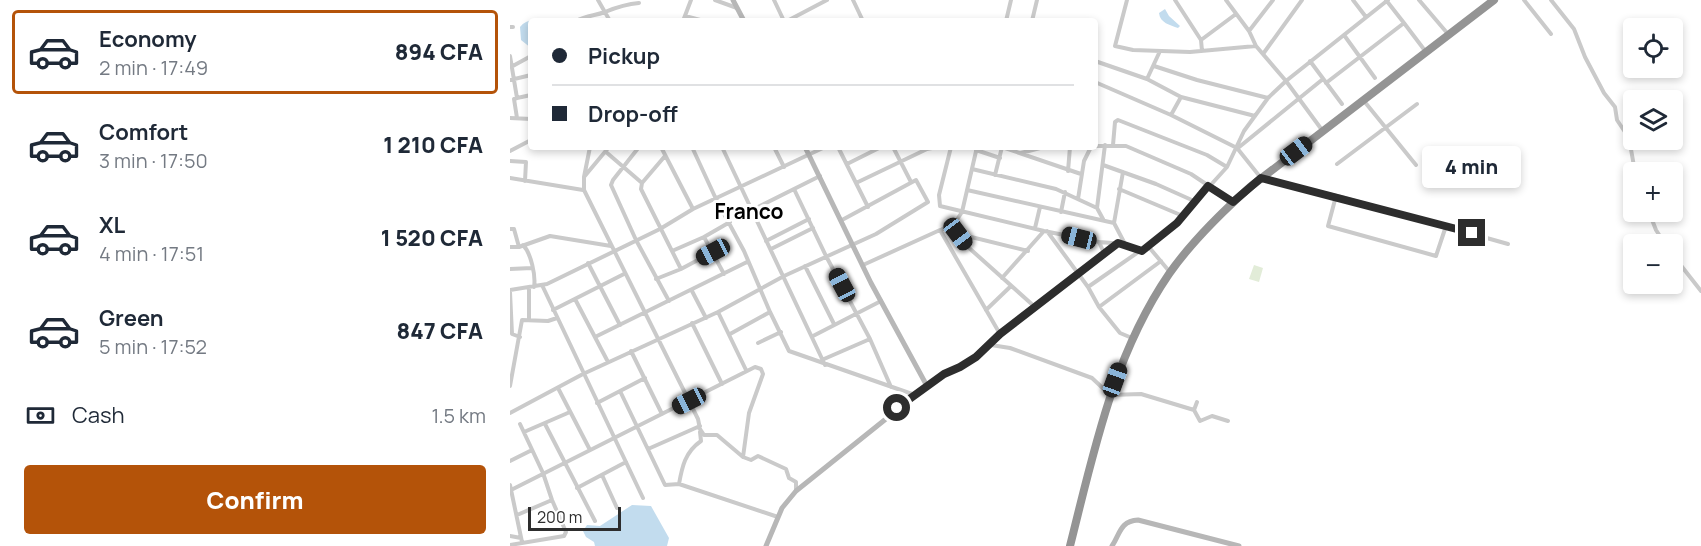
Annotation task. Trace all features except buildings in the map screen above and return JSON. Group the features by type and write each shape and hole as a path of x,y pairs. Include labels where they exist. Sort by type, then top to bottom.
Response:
{"highway":[{"path":"1070,546 1110,395 1132,338 1146,310 1170,272 1197,239 1233,202 1261,178 1491,1"}],"street":[{"path":"598,0 608,18"},
{"path":"684,18 691,0"},
{"path":"715,0 738,8"},
{"path":"733,0 743,18"},
{"path":"774,0 784,18"},
{"path":"792,18 825,0"},
{"path":"853,0 862,18"},
{"path":"1007,18 1011,0"},
{"path":"1033,18 1037,0"},
{"path":"1127,0 1115,46 1133,50 1160,51 1202,51 1256,46"},
{"path":"1175,0 1201,40 1202,51"},
{"path":"1226,0 1249,31 1256,46 1286,81 1323,131"},
{"path":"1262,0 1267,7"},
{"path":"1249,31 1273,0"},
{"path":"1263,54 1302,0"},
{"path":"1353,0 1366,17"},
{"path":"1088,286 1170,230 1227,167 1242,135 1268,98 1310,61 1387,0 1426,52"},
{"path":"1419,0 1449,35"},
{"path":"1524,0 1551,34"},
{"path":"1551,0 1574,29 1599,84 1615,107 1617,120 1629,138 1633,162"},
{"path":"582,18 621,5 639,3"},
{"path":"1201,40 1236,13"},
{"path":"1237,148 1404,23"},
{"path":"1344,35 1375,78"},
{"path":"1147,79 1160,51"},
{"path":"510,56 512,80 517,98"},
{"path":"511,67 528,58"},
{"path":"1310,61 1342,104"},
{"path":"1098,62 1147,79 1181,97 1255,116"},
{"path":"1154,66 1197,80 1268,98"},
{"path":"512,80 528,76"},
{"path":"1098,83 1172,115 1237,148 1261,178 1336,196 1508,244"},
{"path":"517,118 514,99 528,96"},
{"path":"1172,115 1181,97"},
{"path":"1364,100 1416,165"},
{"path":"1337,164 1417,104"},
{"path":"510,118 528,119"},
{"path":"1113,145 1115,122 1118,120 1207,155 1227,167"},
{"path":"510,150 528,141"},
{"path":"1097,208 1105,146"},
{"path":"1098,147 1126,146 1191,174 1233,202"},
{"path":"589,150 584,190 704,435 717,435 743,457 751,460 758,456 786,470 789,478 796,482 796,491"},
{"path":"636,150 611,185 636,240 669,301"},
{"path":"662,150 693,209"},
{"path":"693,150 716,199 730,222 790,352 915,394"},
{"path":"723,150 825,364"},
{"path":"776,150 784,166"},
{"path":"807,150 881,301 927,386"},
{"path":"520,337 513,334 510,291 542,285 613,248 660,229 693,209 819,150"},
{"path":"840,150 868,207"},
{"path":"847,164 875,150"},
{"path":"895,150 911,182"},
{"path":"856,183 923,150"},
{"path":"950,150 939,200 940,206 1045,231 1100,242 1125,244 1142,251"},
{"path":"863,265 956,221 962,212 976,150"},
{"path":"979,150 1000,158"},
{"path":"995,175 1001,150"},
{"path":"1010,150 1081,174"},
{"path":"1019,153 1032,150"},
{"path":"1068,171 1070,150"},
{"path":"1078,199 1081,174 1089,150"},
{"path":"584,177 606,152 642,183"},
{"path":"665,156 642,183 642,193 681,269"},
{"path":"510,161 526,162 525,182"},
{"path":"1103,165 1194,201"},
{"path":"972,169 1065,192 1097,208 1104,220"},
{"path":"1123,172 1114,223 1125,244"},
{"path":"752,210 820,176"},
{"path":"510,178 584,190"},
{"path":"510,413 583,374 706,318 784,276 876,234 927,204 927,201 916,180 842,220"},
{"path":"794,189 870,339 891,387"},
{"path":"1119,189 1184,216"},
{"path":"967,190 1114,223"},
{"path":"1061,212 1065,192"},
{"path":"1336,196 1328,226 1436,256 1446,226"},
{"path":"1035,228 1040,207"},
{"path":"766,241 809,219"},
{"path":"672,251 730,222"},
{"path":"949,226 968,247 1035,307"},
{"path":"771,249 814,228"},
{"path":"510,229 514,230 521,246 527,248 536,280 532,288 529,319"},
{"path":"940,230 1000,334"},
{"path":"1002,278 1045,231"},
{"path":"1045,231 1088,286 1099,307 1120,333 1132,338"},
{"path":"958,234 1028,251"},
{"path":"510,247 521,246 550,236 613,248"},
{"path":"704,237 724,274"},
{"path":"1100,242 1104,253"},
{"path":"766,546 784,504 796,491 915,394 944,374 976,357 1000,334 1118,243"},
{"path":"1148,246 1170,272"},
{"path":"656,279 713,252"},
{"path":"1099,307 1161,261"},
{"path":"595,337 747,262"},
{"path":"588,263 620,326"},
{"path":"805,266 834,324"},
{"path":"510,269 532,268"},
{"path":"1683,268 1701,291"},
{"path":"553,310 624,273"},
{"path":"542,285 643,498"},
{"path":"986,310 1011,286"},
{"path":"692,291 706,318"},
{"path":"575,299 608,362"},
{"path":"813,336 881,301"},
{"path":"718,312 746,370"},
{"path":"730,334 770,312"},
{"path":"510,386 522,320 548,321 557,318"},
{"path":"692,323 722,384"},
{"path":"758,343 781,332"},
{"path":"824,359 870,339"},
{"path":"991,345 1010,348 1092,378 1110,395 1141,394 1194,410 1200,421 1212,416 1228,421"},
{"path":"510,351 517,351"},
{"path":"631,351 662,414"},
{"path":"521,540 511,488 689,401 746,370 758,368 763,374 749,413 743,457"},
{"path":"597,403 645,378"},
{"path":"558,388 590,450"},
{"path":"620,391 665,485 679,484 778,517"},
{"path":"1194,410 1197,402"},
{"path":"524,432 570,411"},
{"path":"510,545 521,540 564,536 566,532 543,473 520,424"},
{"path":"545,424 594,521"},
{"path":"648,449 700,427"},
{"path":"679,484 682,464 694,446 701,441 700,427"},
{"path":"510,461 532,450"},
{"path":"577,488 626,462"},
{"path":"602,476 617,508"},
{"path":"510,511 516,513 552,500"},
{"path":"1112,546 1119,530 1130,521 1138,520 1237,546"},
{"path":"510,536 521,540"}],"green space":[{"path":"1254,265 1263,268 1259,282 1249,279"}],"water":[{"path":"1165,9 1180,26 1178,28 1161,19 1159,13"},
{"path":"528,22 528,46 521,40 520,27"},
{"path":"632,505 651,506 669,538 667,546 595,546 594,542 586,537 583,531 587,525 600,526"}],"district":[{"name":"Franco","path":"749,212"}],"route":[{"path":"897,408 944,374 976,357 1000,334 1118,243 1142,251 1170,230 1208,186 1233,202 1261,178 1472,233"}]}
